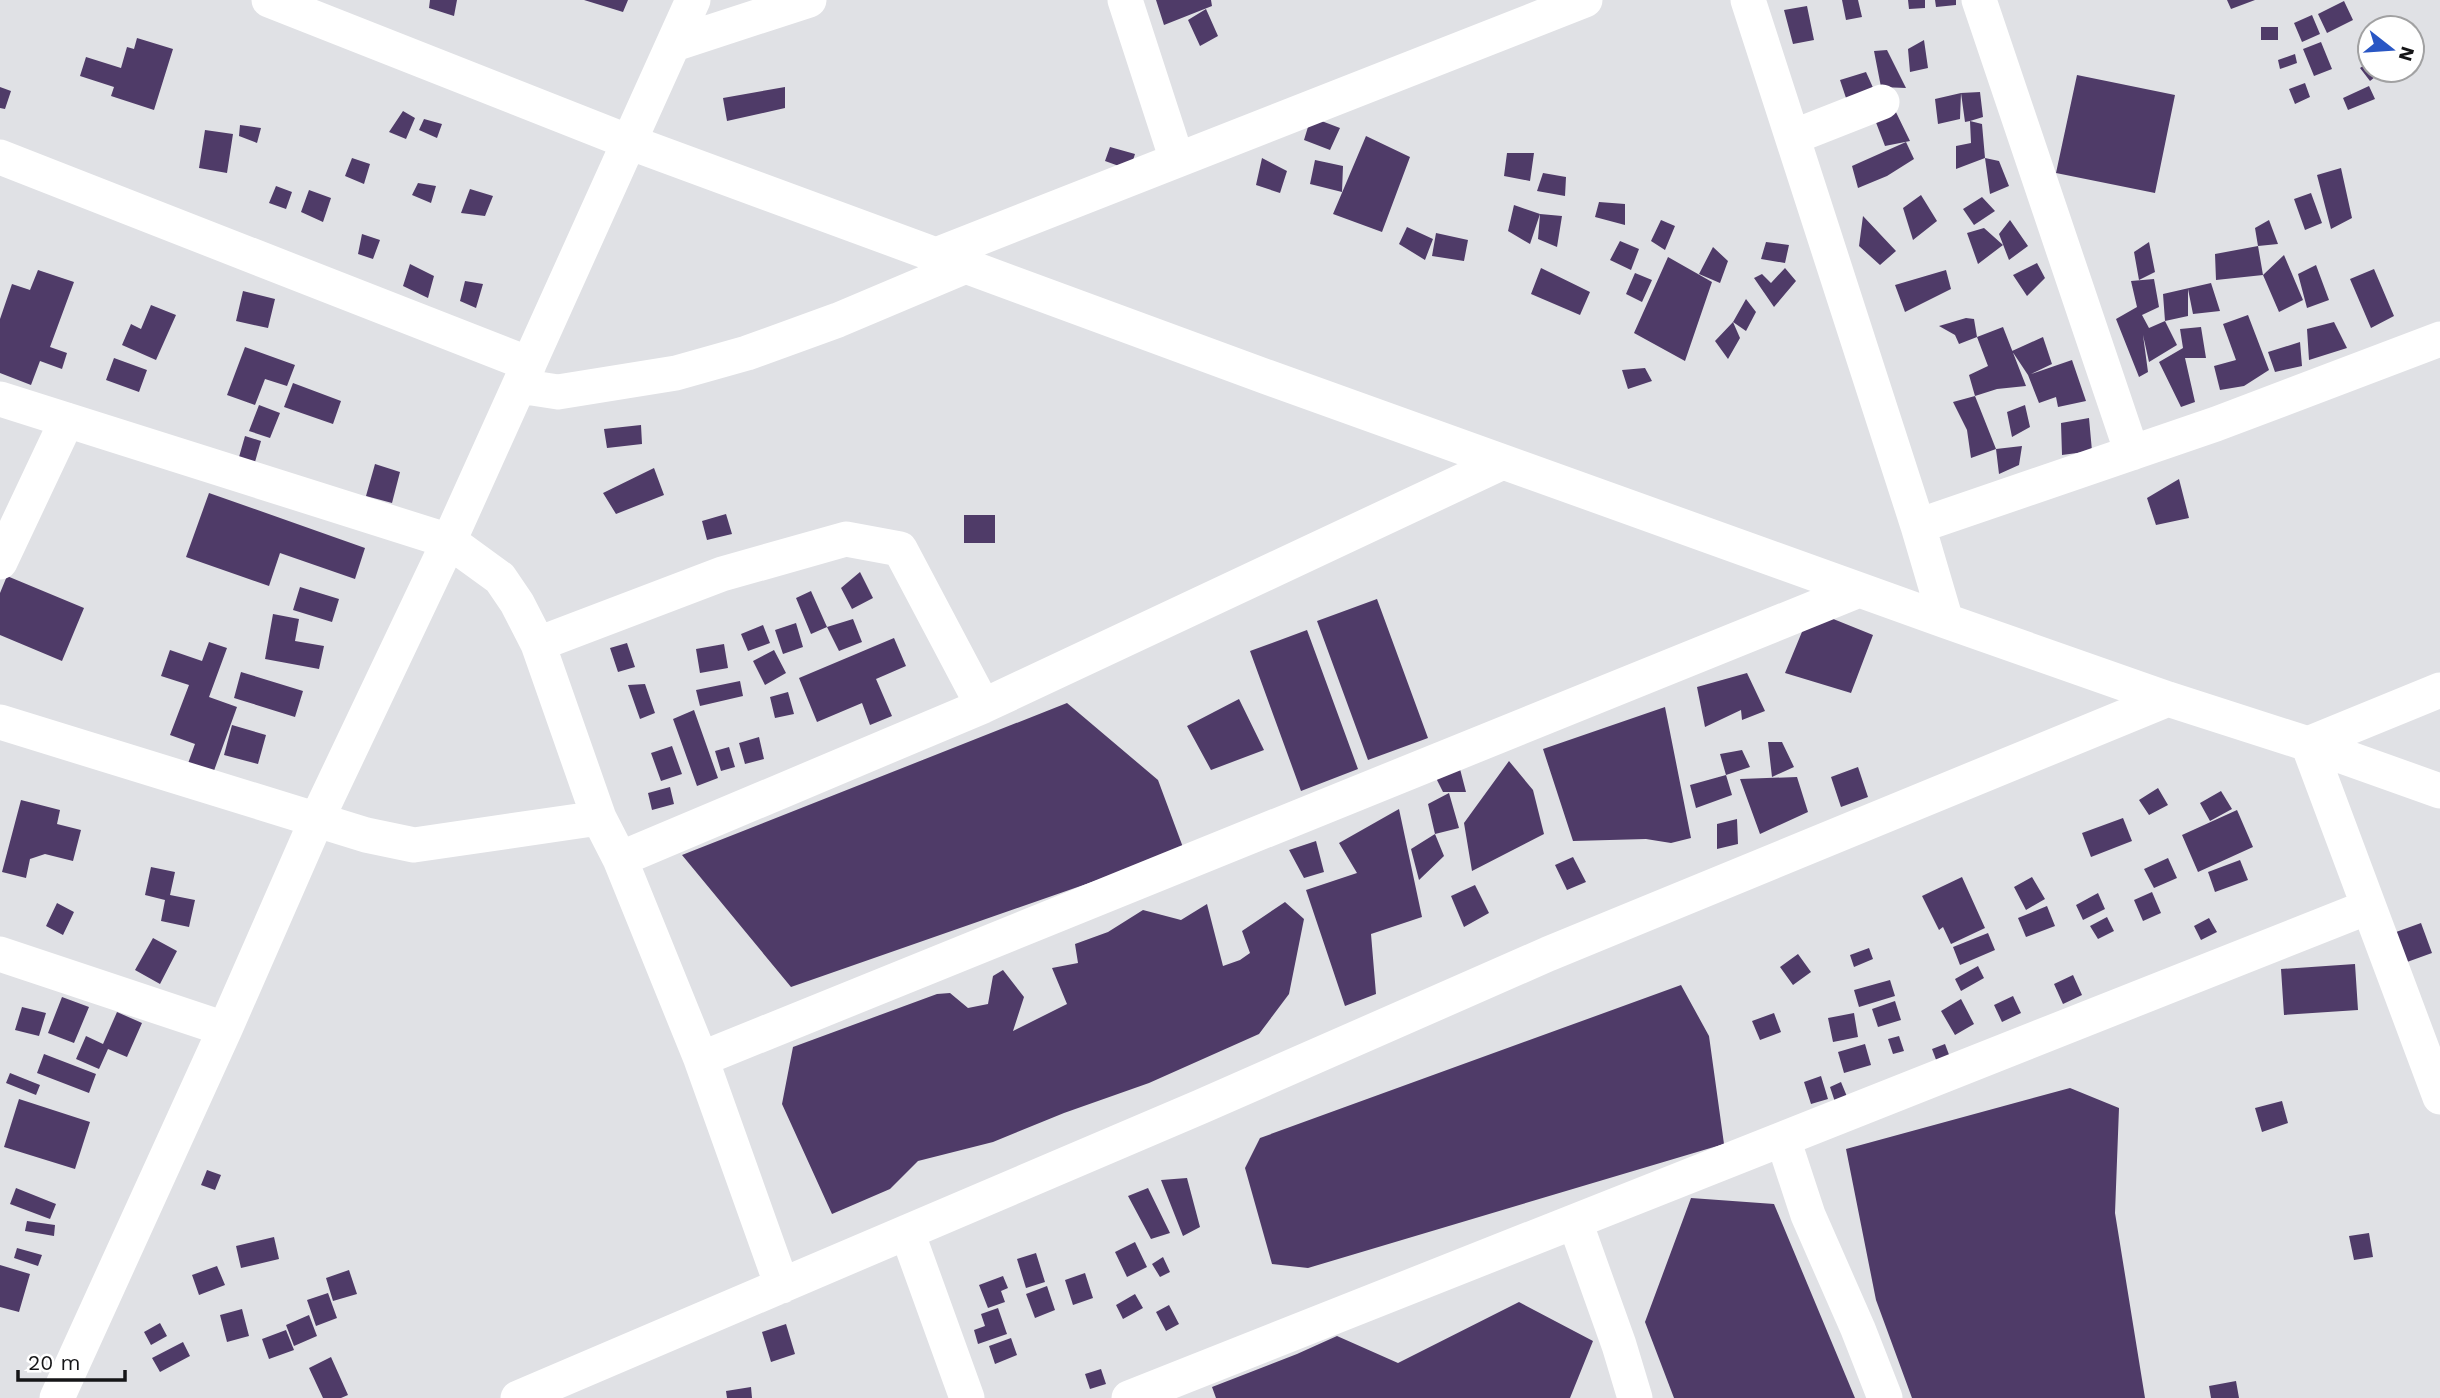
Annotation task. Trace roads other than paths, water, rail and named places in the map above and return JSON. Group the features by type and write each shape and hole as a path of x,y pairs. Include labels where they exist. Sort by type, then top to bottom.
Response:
{"street":[{"path":"269,0 629,142 1503,462 2168,699 2440,790"},
{"path":"57,1398 317,819 449,541 693,0"},
{"path":"674,44 809,0"},
{"path":"1125,0 1177,160"},
{"path":"0,158 524,375 558,392 676,373 747,353 838,320 951,261 1177,160 1585,0"},
{"path":"1748,0 1918,526 1946,621"},
{"path":"1979,0 2132,453"},
{"path":"1793,137 1882,102"},
{"path":"1918,526 2216,424 2440,338"},
{"path":"0,399 449,541 500,578 517,603 538,644 599,818 621,859 701,1059 782,1286"},
{"path":"0,562 67,420"},
{"path":"621,859 983,706 1503,462"},
{"path":"538,644 722,574 846,539 900,549 983,706"},
{"path":"701,1059 1859,590"},
{"path":"2308,744 2440,690"},
{"path":"518,1398 1548,954 2168,699"},
{"path":"0,722 366,835 414,845 599,818"},
{"path":"2308,744 2440,1097"},
{"path":"1129,1398 1196,1386 1575,1222 2368,907"},
{"path":"0,954 225,1029"},
{"path":"1783,1139 1808,1215 1885,1398"},
{"path":"1575,1222 1635,1398"},
{"path":"907,1232 967,1398"}]}
